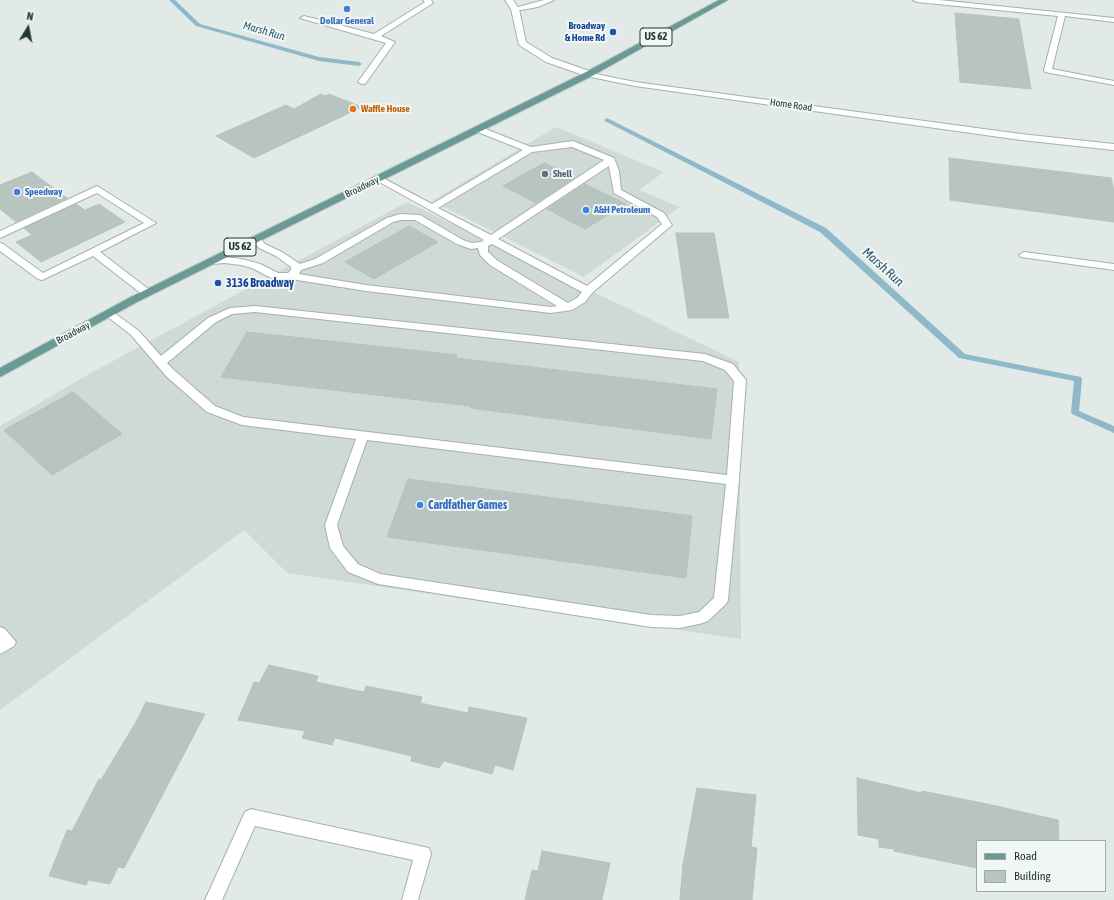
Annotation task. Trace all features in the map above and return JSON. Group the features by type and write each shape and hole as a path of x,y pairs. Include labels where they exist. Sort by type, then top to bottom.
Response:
{"main road":[{"name":"Broadway","path":"0,373 147,293 589,74 724,0"}],"street":[{"path":"375,37 429,3 427,0"},
{"name":"Home Road","path":"509,0 515,9 522,43 549,60 589,74 651,86 1021,137 1114,147"},
{"path":"515,9 538,5 550,0"},
{"path":"917,0 1114,20"},
{"path":"1062,14 1048,70 1114,83"},
{"path":"304,18 391,42 362,82"},
{"path":"478,129 530,150"},
{"path":"256,239 262,246 279,254 294,272 366,288 551,310 568,308 581,300 588,291 667,225 661,215 617,191 615,171 611,160 573,144 530,150 431,208"},
{"path":"212,261 224,260 242,262 256,266 275,276 294,272 319,261 390,220 400,217 417,217 460,242 471,246 484,245 611,160"},
{"path":"378,179 588,291"},
{"path":"0,235 97,189 151,223 42,276 0,246"},
{"path":"484,245 483,253 494,263 568,308"},
{"path":"94,252 147,293"},
{"path":"1024,255 1114,267"},
{"path":"161,362 212,320 230,310 255,309 705,358 729,367 740,380 733,480 721,600 703,617 680,622 651,621 378,579 353,568 337,548 331,525 363,436"},
{"path":"110,314 135,333 171,374 211,409 242,421 733,480"},
{"path":"0,634 8,642 0,648"},
{"path":"213,900 251,817 423,854 410,900"}],"shaded area":[{"path":"556,127 664,172 639,190 680,207 584,277 432,201"},
{"path":"407,202 739,362 741,639 287,573 244,530 0,710 0,426 89,374"}],"building":[{"path":"955,13 1019,19 1031,89 960,82"},
{"path":"321,94 325,96 329,94 362,107 254,158 216,136 286,105 294,109"},
{"path":"949,158 1111,178 1114,191 1114,222 950,200"},
{"path":"544,163 574,178 536,203 503,186"},
{"path":"32,172 67,198 16,222 0,209 0,185"},
{"name":"A&H Petroleum","path":"585,184 626,204 585,229 547,209"},
{"path":"76,204 85,210 99,204 125,222 41,262 16,242 32,235 24,228"},
{"path":"409,226 438,242 374,279 345,262"},
{"path":"676,233 714,233 729,318 688,318"},
{"path":"247,332 457,355 456,358 717,389 711,439 470,408 471,406 221,377"},
{"path":"73,392 122,434 52,475 4,430"},
{"path":"408,479 692,516 686,578 387,537"},
{"path":"269,665 318,676 316,682 364,692 366,686 422,697 420,703 468,713 469,707 527,718 513,770 495,765 492,774 444,761 439,768 411,761 412,756 335,738 332,745 302,738 305,731 238,720 254,682 259,683"},
{"path":"146,702 205,714 124,868 118,867 110,884 88,880 86,885 49,876 67,830 72,831 99,779 101,780 136,722"},
{"path":"857,778 922,793 922,791 1058,820 1059,840 976,840 976,868 879,847 879,839 858,835"},
{"path":"697,788 756,795 751,847 757,848 752,900 680,900 683,864"},
{"path":"542,851 610,863 602,900 525,900 532,870 538,871"}],"waterway":[{"name":"Marsh Run","path":"172,0 198,25 319,59 359,64"},
{"name":"Marsh Run","path":"607,120 823,230 962,356 1078,379 1075,412 1114,430"}],"place":[{"name":"Dollar General","path":"347,9"},
{"name":"Broadway & Home Rd","path":"613,32"},
{"name":"Waffle House","path":"353,109"},
{"name":"Shell","path":"545,174"},
{"name":"Speedway","path":"17,192"},
{"name":"A&H Petroleum","path":"586,210"},
{"name":"3136 Broadway","path":"218,283"},
{"name":"Cardfather Games","path":"420,505"}]}
